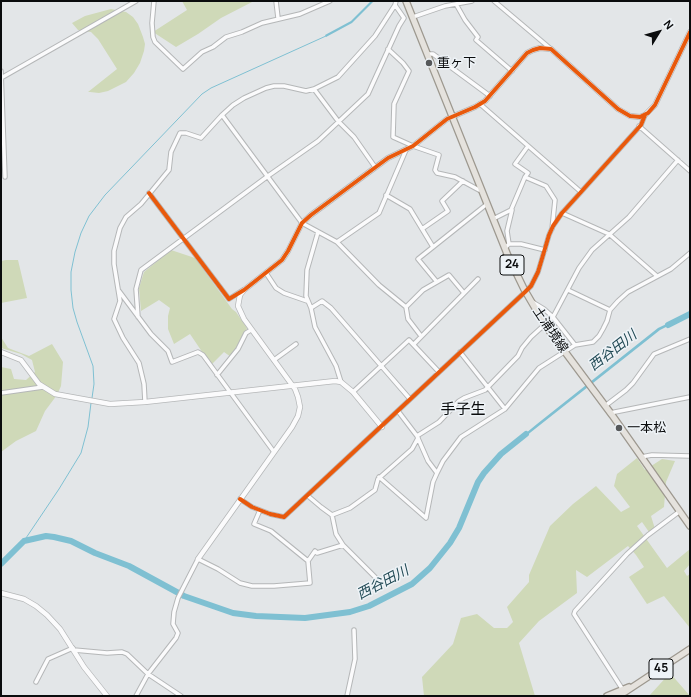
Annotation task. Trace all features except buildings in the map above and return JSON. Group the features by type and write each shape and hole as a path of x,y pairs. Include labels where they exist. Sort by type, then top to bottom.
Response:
{"main road":[{"name":"土浦境線","path":"406,1 493,219 507,246 525,292 545,325 564,352 592,388 690,526"},
{"name":"45","path":"607,696 633,686 690,650"},
{"name":"45","path":"616,696 624,690"}],"street":[{"path":"1,78 136,1"},
{"path":"154,1 152,23 155,42 183,69 202,52 213,47 226,37 278,18 300,14 330,1"},
{"path":"276,1 278,18"},
{"path":"413,17 445,6 472,1"},
{"path":"494,1 551,49 618,109 630,116 640,117 645,115"},
{"path":"138,317 136,289 142,270 318,140 368,94 404,18 396,3 375,36 338,77 314,89 302,91 284,86 266,88 244,98 222,114 201,138 186,133 180,133 171,152 169,170 141,204 126,217 120,229 114,251 114,264 120,301 114,319 123,338 139,362 144,384 145,402"},
{"path":"456,4 465,20 478,37 476,40 512,71"},
{"path":"552,229 562,213 639,126 645,115 655,105 690,32"},
{"path":"149,193 229,299 244,290 282,260 302,223 311,215 388,158 413,146 452,117 480,104 490,96 527,53 540,48 551,49"},
{"path":"388,49 409,70 394,104 392,135 395,138 413,146 439,155 435,170 437,173 456,177 479,190 481,189"},
{"path":"428,54 433,54 490,96"},
{"path":"1,71 5,177"},
{"path":"314,89 338,121 354,137 376,167"},
{"path":"480,104 581,192"},
{"path":"222,114 302,223 337,242 379,285 406,307 408,319 421,336"},
{"path":"639,126 690,171"},
{"path":"528,146 515,164 528,173 512,208 507,231 507,246 521,244 545,250"},
{"path":"337,242 379,213 406,150"},
{"path":"332,515 350,508 375,490 379,477 412,449 418,437 439,422 459,401 488,388 518,356 522,348 531,337 553,317 586,257 628,217 678,160"},
{"path":"240,499 252,507 284,517 382,427 398,410 531,286 536,277 552,229 555,200 546,186 525,177"},
{"path":"422,229 448,211 442,201 463,181"},
{"path":"386,195 410,209 433,247"},
{"path":"437,282 418,259 487,204"},
{"path":"493,219 508,212 512,208"},
{"path":"562,213 609,234 657,276"},
{"path":"318,232 307,270 306,296 312,308 315,327 336,366 341,382"},
{"path":"379,477 426,518 433,482 443,461 461,437 505,409 539,368 575,345 593,342 599,336 607,322 610,310 627,293 671,269 690,253"},
{"path":"266,273 276,288 284,293 308,301"},
{"path":"406,307 423,290 449,276 464,293"},
{"path":"414,344 478,279"},
{"path":"118,290 151,334 168,351 172,362 198,352 203,354 274,452"},
{"path":"136,696 148,674 176,638 178,633 173,624 173,616 178,598 198,559 292,427 298,416 300,407 298,397 292,385 241,315 238,306 240,295 244,290"},
{"path":"568,290 610,310"},
{"path":"530,300 553,317 575,345"},
{"path":"312,308 322,301 331,308 410,399"},
{"path":"217,375 238,349 246,333 251,330"},
{"path":"605,406 633,383 654,354 690,339"},
{"path":"353,392 410,340 439,372"},
{"path":"274,360 296,344"},
{"path":"1,352 21,360 27,366 34,378 43,387 60,395 120,404 292,385 335,381 341,382 353,392 382,427"},
{"path":"460,352 505,409"},
{"path":"1,393 43,387"},
{"path":"610,413 690,397"},
{"path":"398,410 418,437 428,461 437,473"},
{"path":"641,457 652,455 690,456"},
{"path":"308,496 332,515 336,534 343,545 376,578"},
{"path":"260,510 254,524 271,531 308,561"},
{"path":"624,690 574,614 574,611 627,554 654,530 680,511"},
{"path":"198,559 218,569 240,583 252,586 310,583 308,561 315,551 317,553 343,545"},
{"path":"1,593 24,599 36,606 56,624 90,676 107,696"},
{"path":"347,696 355,659 354,630"},
{"path":"36,682 48,659 73,649 107,653 122,652 127,654 148,674 181,696"}],"green space":[{"path":"182,1 254,1 221,18 176,47 153,32 187,10"},
{"path":"111,9 126,12 133,17 138,24 143,37 145,44 144,51 140,63 126,82 108,91 99,93 88,92 117,69 98,39 91,32 78,30 72,23 85,16"},
{"path":"171,250 195,258 247,328 241,344 231,357 224,352 211,365 190,334 174,344 168,329 168,316 170,308 159,300 141,311 139,288 144,272"},
{"path":"18,260 27,298 1,303 1,261"},
{"path":"1,337 8,348 29,356 52,344 63,362 61,386 57,395 45,411 36,431 16,441 1,452 1,367 11,369 14,379 26,380 35,372 32,360 21,354 1,348"},
{"path":"637,458 645,470 662,459 675,461 666,482 664,507 651,516 655,529 649,532 642,522 637,526 667,568 690,549 690,564 684,571 687,576 690,574 690,628 664,596 647,604 629,577 644,567 628,546 587,577 576,570 577,593 539,621 519,643 535,696 424,696 422,677 453,644 461,618 477,614 494,628 507,628 513,622 507,607 529,582 529,575 550,526 573,504 596,486 621,512 630,507 614,486 617,474"},
{"path":"670,673 690,696 649,696"}],"water":[{"path":"371,1 374,1 352,23 326,37 325,35 351,21"},
{"path":"675,320 676,322 660,330 521,440 520,438 537,424 658,328"}],"waterway":[{"path":"92,398 94,384 93,366 77,322 73,308 71,290 71,272 75,252 81,233 89,216 105,195 202,94 211,88 326,36"},
{"name":"西谷田川","path":"668,325 690,314"},
{"path":"24,541 81,453 88,427 91,403"},
{"name":"西谷田川","path":"1,564 24,541 46,536 54,537 71,541 95,553 129,566 184,596 233,613 256,616 305,618 350,612 369,606 412,584 430,568 450,543 459,528 478,482 484,473 501,454 526,434"}],"cycle path":[{"path":"149,193 229,299 244,290 282,260 302,223 311,215 388,158 413,146 447,119 485,101 527,53 540,48 551,49 618,109 630,116 640,117 648,113 655,105 690,32"},
{"path":"240,499 252,507 270,514 284,517 525,292 531,286 538,272 553,226 562,213 641,125 645,115"}],"place":[{"name":"重ヶ下","path":"429,63"},
{"name":"一本松","path":"619,428"}],"district":[{"name":"手子生","path":"463,410"}]}
